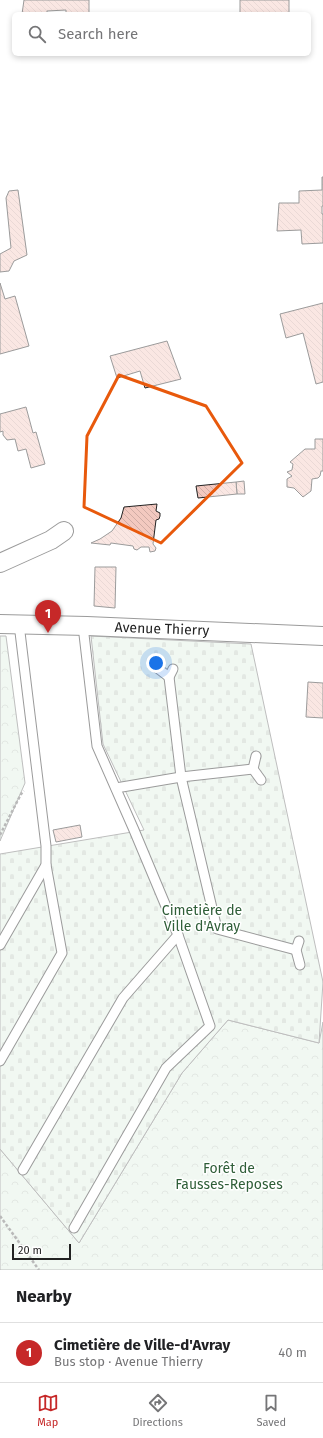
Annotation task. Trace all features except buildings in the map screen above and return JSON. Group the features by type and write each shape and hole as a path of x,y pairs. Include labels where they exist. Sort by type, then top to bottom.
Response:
{"street":[{"path":"0,564 51,540 64,531"},
{"name":"Avenue Thierry","path":"0,624 323,636"}],"lane":[{"path":"0,1061 62,953 46,865 46,846 19,624"},
{"path":"74,1228 166,1068 210,1026 178,935 97,746 83,626"},
{"path":"156,667 171,673 181,777 217,929 296,950"},
{"path":"256,756 253,769 261,780"},
{"path":"116,788 181,777 253,769"},
{"path":"0,945 46,865"},
{"path":"23,1170 123,998 178,935"},
{"path":"299,941 296,950 300,964"}],"path":[{"path":"0,835 21,794 38,779"},
{"path":"0,1216 39,1270"}],"highlighted area":[{"path":"119,375 206,406 242,463 161,543 84,507 87,436"}],"green space":[{"path":"0,636 6,636 25,783 0,841"},
{"name":"Cimetière de Ville d'Avray","path":"91,636 251,644 323,982 319,1043 228,1020 182,1073 79,1243 0,1149 0,854 144,830 103,744"},
{"name":"Forêt de Fausses-Reposes","path":"228,1020 319,1043 323,1022 323,1270 0,1270 0,1149 79,1243 182,1073"}],"place":[{"name":"Cimetière de Ville-d'Avray","path":"48,633"}]}
